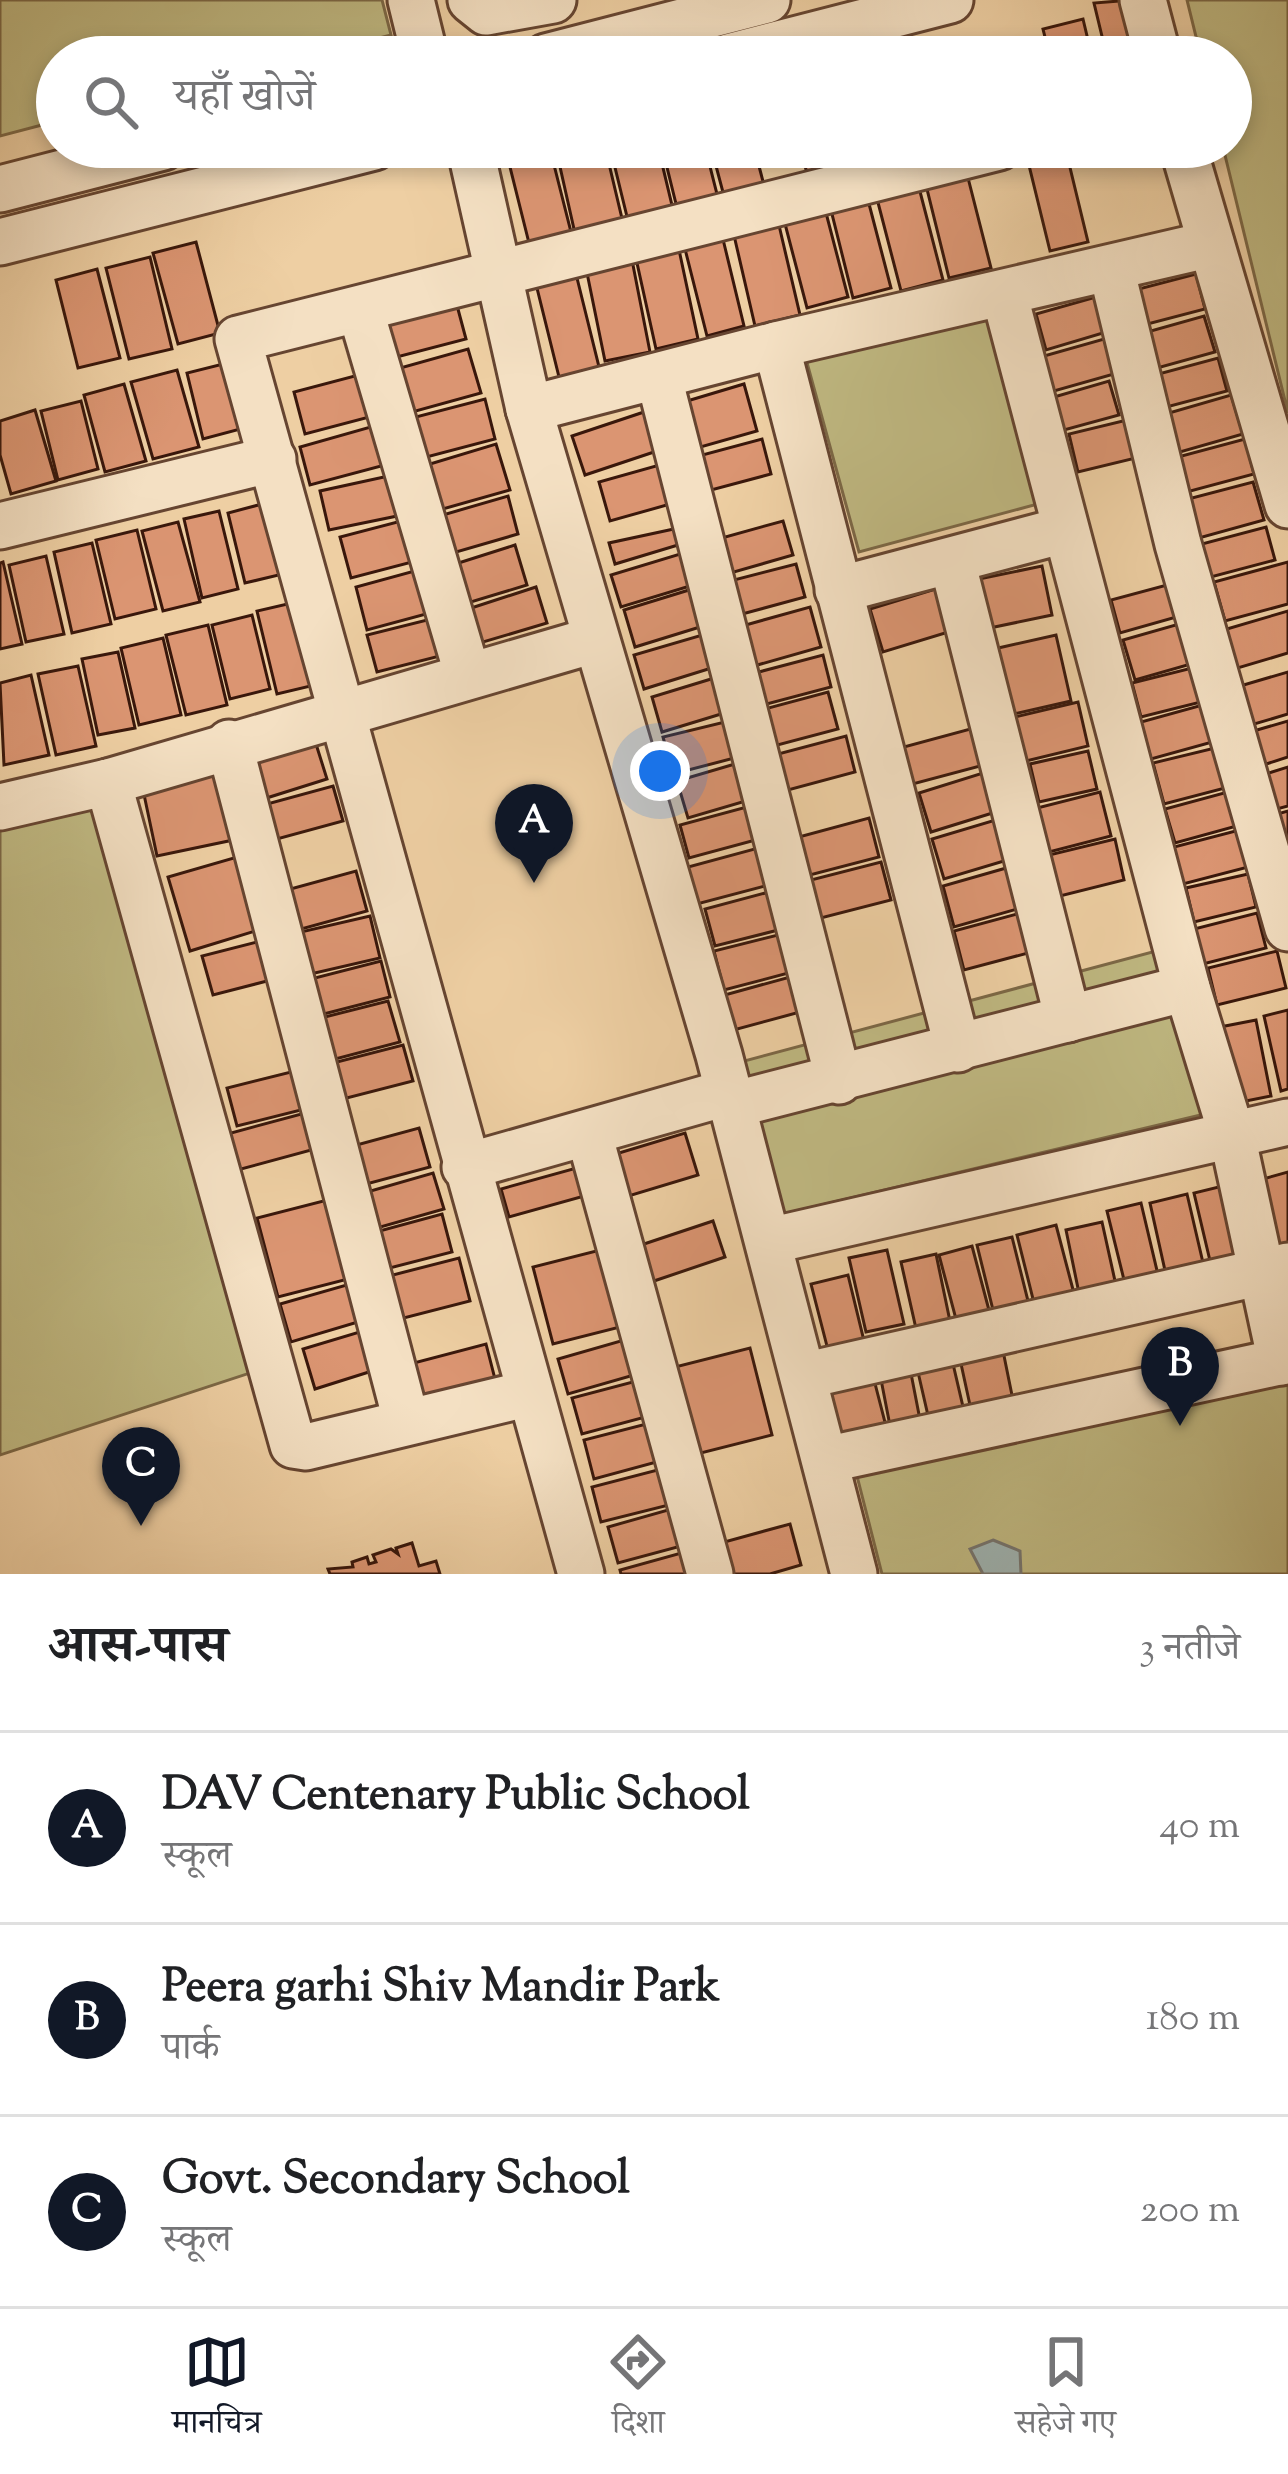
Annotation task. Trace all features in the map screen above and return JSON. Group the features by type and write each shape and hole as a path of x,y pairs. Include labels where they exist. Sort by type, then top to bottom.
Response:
{"street":[{"path":"411,0 420,36"},
{"path":"471,0 486,12 553,0"},
{"path":"600,21 766,0"},
{"path":"810,36 950,0"},
{"path":"1143,0 1152,36"},
{"path":"0,189 82,168"},
{"path":"0,242 291,168"},
{"path":"475,168 529,409 731,1099 854,1574"},
{"path":"580,1574 238,339 916,168"},
{"path":"1189,168 1288,505"},
{"path":"529,409 776,345 1211,244"},
{"path":"1111,268 1178,544 1288,928"},
{"path":"825,1460 1285,1361 1275,1269 1187,988 1004,292"},
{"path":"360,309 468,676"},
{"path":"776,345 958,1049"},
{"path":"659,378 839,1081"},
{"path":"0,526 273,459"},
{"path":"838,590 1064,530"},
{"path":"952,561 1067,1019"},
{"path":"0,807 107,782 594,640"},
{"path":"229,743 406,1420"},
{"path":"107,782 292,1445 306,1447 530,1393"},
{"path":"465,1167 731,1099 839,1081 1187,988"},
{"path":"769,1240 1288,1122"},
{"path":"589,1134 710,1574"},
{"path":"803,1376 1275,1269"}],"shaded area":[{"path":"0,0 382,0 391,35 387,36 36,36 36,127 0,136"},
{"path":"1187,0 1288,0 1288,413 1228,168 1252,168 1252,36 1196,36"},
{"path":"1015,279 1075,494 859,552 798,330"},
{"path":"96,802 262,1369 0,1455 0,822"},
{"path":"1186,943 1226,1109 771,1217 733,1064"},
{"path":"1288,1375 1288,1574 882,1574 857,1476"},
{"path":"993,1540 1020,1551 1021,1574 983,1574 970,1549"}],"building":[{"path":"1132,0 1141,36 1102,36 1094,3"},
{"path":"1083,19 1087,36 1045,36 1043,29"},
{"path":"510,168 555,168 573,240 531,251"},
{"path":"560,168 610,168 624,227 576,238"},
{"path":"615,168 663,168 676,222 631,233"},
{"path":"667,168 710,168 720,206 679,216"},
{"path":"717,168 760,168 765,189 725,200"},
{"path":"806,168 846,168 808,177"},
{"path":"1030,168 1070,168 1088,242 1050,251"},
{"path":"966,170 991,268 949,278 925,181"},
{"path":"917,180 943,280 901,291 875,191"},
{"path":"868,200 891,288 853,298 831,210"},
{"path":"825,209 848,297 807,308 784,220"},
{"path":"778,221 800,315 755,326 733,231"},
{"path":"721,231 744,326 707,336 683,241"},
{"path":"196,242 220,333 178,344 153,253"},
{"path":"678,245 698,339 656,349 635,254"},
{"path":"150,257 172,349 129,359 106,268"},
{"path":"632,260 650,352 605,361 586,268"},
{"path":"97,269 120,358 78,368 56,280"},
{"path":"576,274 600,371 560,381 536,284"},
{"path":"1196,274 1205,309 1140,326 1131,291"},
{"path":"1103,295 1113,330 1046,350 1036,314"},
{"path":"455,298 466,339 393,358 382,317"},
{"path":"1204,316 1215,352 1150,370 1140,334"},
{"path":"1104,339 1114,374 1054,391 1044,356"},
{"path":"468,349 481,393 405,414 393,370"},
{"path":"1218,358 1227,391 1159,409 1151,376"},
{"path":"231,362 248,427 203,439 187,373"},
{"path":"177,370 199,447 153,459 131,382"},
{"path":"366,373 377,415 305,434 294,392"},
{"path":"1109,381 1119,415 1064,430 1054,397"},
{"path":"124,384 146,461 105,472 84,395"},
{"path":"744,384 757,431 690,450 677,404"},
{"path":"1231,395 1243,434 1173,454 1162,415"},
{"path":"485,399 495,439 419,459 408,419"},
{"path":"81,401 98,469 58,480 41,411"},
{"path":"35,410 56,481 11,494 0,455 0,421"},
{"path":"644,412 657,451 585,475 572,436"},
{"path":"1131,419 1140,457 1078,472 1069,434"},
{"path":"374,426 385,465 310,485 300,447"},
{"path":"762,439 771,474 700,493 691,458"},
{"path":"1245,439 1254,474 1183,493 1174,458"},
{"path":"496,444 510,490 432,512 420,467"},
{"path":"670,462 681,501 610,521 599,482"},
{"path":"393,475 402,515 329,530 320,491"},
{"path":"1253,482 1264,520 1199,538 1188,499"},
{"path":"508,496 518,534 446,555 436,517"},
{"path":"266,503 283,574 245,583 228,513"},
{"path":"219,511 238,589 202,598 184,519"},
{"path":"405,520 416,561 351,578 340,537"},
{"path":"783,521 793,555 727,574 718,539"},
{"path":"178,522 200,602 163,611 142,531"},
{"path":"683,527 688,542 615,564 609,543"},
{"path":"1266,527 1275,560 1207,578 1198,545"},
{"path":"137,530 156,609 115,619 96,540"},
{"path":"92,543 111,624 72,633 54,552"},
{"path":"515,545 527,585 461,605 449,566"},
{"path":"680,554 690,586 621,607 611,575"},
{"path":"46,556 64,634 26,642 9,565"},
{"path":"1288,562 1288,604 1225,621 1214,582"},
{"path":"0,563 22,644 0,649"},
{"path":"796,564 805,597 735,616 726,582"},
{"path":"1042,566 1052,615 985,629 974,580"},
{"path":"429,567 441,610 367,630 356,587"},
{"path":"1178,582 1187,614 1120,633 1111,600"},
{"path":"702,586 713,623 635,647 624,610"},
{"path":"536,587 547,623 473,645 462,611"},
{"path":"942,587 955,630 883,652 870,609"},
{"path":"296,602 315,685 277,694 257,611"},
{"path":"810,607 821,647 754,666 742,626"},
{"path":"1288,611 1288,653 1231,670 1220,631"},
{"path":"252,615 270,689 230,699 212,625"},
{"path":"431,619 440,656 377,672 367,635"},
{"path":"1193,620 1205,660 1135,680 1123,640"},
{"path":"208,625 227,705 186,715 166,635"},
{"path":"709,633 718,666 644,689 634,655"},
{"path":"1056,635 1071,701 1009,715 994,649"},
{"path":"163,638 181,715 139,725 121,648"},
{"path":"118,652 135,728 98,735 82,659"},
{"path":"823,655 831,687 763,705 755,673"},
{"path":"78,666 96,746 56,755 38,674"},
{"path":"1192,668 1201,702 1141,717 1132,683"},
{"path":"1288,672 1288,714 1251,725 1240,686"},
{"path":"31,675 49,755 4,765 0,683"},
{"path":"721,676 731,711 662,732 652,697"},
{"path":"828,692 838,729 770,747 761,710"},
{"path":"1078,702 1088,746 1022,762 1011,718"},
{"path":"1206,704 1216,741 1151,759 1141,722"},
{"path":"733,720 742,756 673,774 663,737"},
{"path":"1288,721 1288,757 1260,766 1250,732"},
{"path":"974,728 984,765 909,785 900,748"},
{"path":"846,736 855,772 788,790 778,754"},
{"path":"316,744 327,779 257,801 246,766"},
{"path":"1219,747 1229,787 1164,804 1153,763"},
{"path":"1088,751 1097,789 1039,802 1030,764"},
{"path":"745,761 756,798 688,818 677,781"},
{"path":"1288,767 1288,806 1269,811 1259,776"},
{"path":"223,768 238,839 157,856 142,785"},
{"path":"986,772 999,811 931,832 919,793"},
{"path":"333,786 343,821 266,842 256,807"},
{"path":"1235,790 1244,824 1175,843 1165,809"},
{"path":"1100,792 1111,836 1049,852 1037,808"},
{"path":"754,805 763,838 689,858 680,825"},
{"path":"1288,811 1288,853 1274,815"},
{"path":"869,818 879,857 806,876 795,838"},
{"path":"1002,818 1014,858 944,879 932,839"},
{"path":"1247,828 1256,865 1183,884 1174,847"},
{"path":"1115,839 1124,880 1060,896 1049,855"},
{"path":"766,846 776,883 697,904 688,867"},
{"path":"244,855 265,928 190,951 168,877"},
{"path":"881,862 891,900 813,920 803,882"},
{"path":"1020,864 1031,905 954,927 943,886"},
{"path":"356,871 367,911 294,931 283,891"},
{"path":"1248,874 1256,907 1194,922 1186,888"},
{"path":"784,888 794,926 715,946 705,909"},
{"path":"1032,910 1043,949 964,970 954,931"},
{"path":"1257,913 1266,948 1203,964 1194,929"},
{"path":"370,916 380,958 302,976 292,934"},
{"path":"786,933 796,971 724,990 714,951"},
{"path":"265,940 275,979 213,995 202,956"},
{"path":"1277,951 1286,988 1217,1005 1208,968"},
{"path":"381,961 390,997 312,1017 303,981"},
{"path":"790,977 800,1012 730,1031 721,996"},
{"path":"388,1001 400,1042 324,1062 313,1020"},
{"path":"1288,1010 1288,1089 1281,1091 1264,1016"},
{"path":"1256,1020 1271,1096 1236,1103 1220,1027"},
{"path":"403,1045 413,1081 339,1100 329,1064"},
{"path":"299,1070 309,1108 237,1126 227,1088"},
{"path":"305,1113 315,1149 230,1172 220,1136"},
{"path":"419,1128 430,1167 359,1186 349,1147"},
{"path":"685,1133 698,1175 622,1198 609,1156"},
{"path":"580,1167 588,1195 509,1217 501,1189"},
{"path":"1288,1172 1288,1249 1276,1252 1256,1181"},
{"path":"433,1173 444,1209 377,1228 367,1192"},
{"path":"1235,1183 1252,1255 1211,1265 1194,1193"},
{"path":"1187,1194 1204,1267 1166,1275 1150,1203"},
{"path":"335,1198 356,1277 278,1297 257,1218"},
{"path":"1141,1203 1159,1279 1126,1288 1107,1211"},
{"path":"442,1214 452,1252 382,1270 372,1233"},
{"path":"713,1221 725,1257 648,1283 635,1247"},
{"path":"1102,1222 1117,1290 1080,1298 1066,1230"},
{"path":"1056,1225 1076,1301 1036,1311 1017,1235"},
{"path":"1012,1237 1029,1305 994,1314 977,1245"},
{"path":"972,1246 990,1314 957,1323 939,1255"},
{"path":"612,1247 632,1324 553,1344 533,1267"},
{"path":"887,1250 904,1324 866,1332 849,1258"},
{"path":"936,1254 951,1326 917,1333 901,1262"},
{"path":"459,1258 470,1301 396,1320 385,1277"},
{"path":"848,1275 864,1341 828,1350 811,1284"},
{"path":"357,1282 368,1319 291,1342 280,1304"},
{"path":"376,1327 388,1366 315,1389 303,1349"},
{"path":"638,1336 648,1371 568,1394 558,1359"},
{"path":"1001,1341 1015,1410 973,1419 958,1350"},
{"path":"486,1344 496,1383 416,1403 406,1365"},
{"path":"750,1348 772,1435 689,1456 667,1369"},
{"path":"950,1351 967,1424 932,1433 915,1359"},
{"path":"908,1358 922,1430 892,1436 878,1364"},
{"path":"871,1368 889,1438 844,1449 826,1379"},
{"path":"644,1379 653,1415 582,1434 572,1398"},
{"path":"654,1422 664,1460 594,1479 584,1440"},
{"path":"669,1467 677,1503 601,1522 592,1487"},
{"path":"675,1508 685,1545 618,1563 608,1527"},
{"path":"790,1524 801,1565 770,1574 725,1574 717,1544"},
{"path":"412,1543 419,1566 436,1561 440,1574 330,1574 328,1569 353,1567 352,1562 367,1557 369,1564 376,1562 373,1555 391,1549 398,1554 396,1548"},
{"path":"692,1550 699,1574 621,1574 620,1570"}],"place":[{"name":"DAV Centenary Public School","path":"534,883"},
{"name":"Peera garhi Shiv Mandir Park","path":"1180,1426"},
{"name":"Govt. Secondary School","path":"141,1526"}]}
